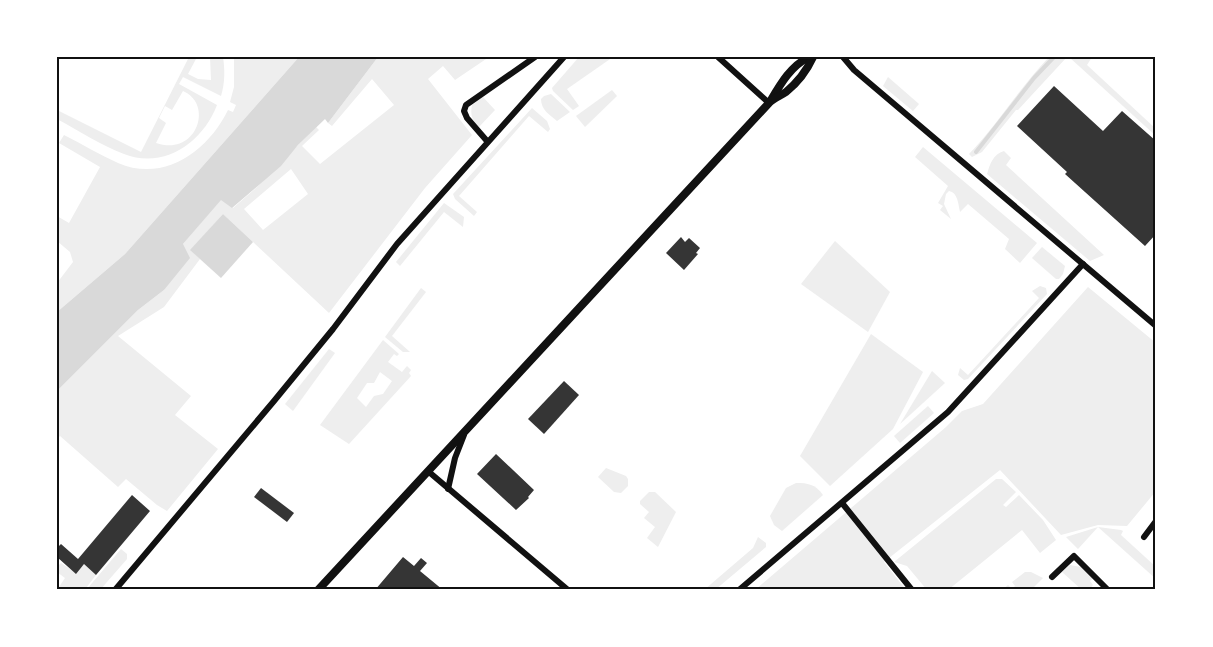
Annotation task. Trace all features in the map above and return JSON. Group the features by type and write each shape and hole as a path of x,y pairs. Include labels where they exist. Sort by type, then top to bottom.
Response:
{"street":[{"path":"487,141 467,118 464,111 466,105 535,57"},
{"path":"115,590 333,329 397,243 564,57"},
{"path":"717,57 770,102"},
{"path":"318,590 770,102 796,65 811,57"},
{"path":"843,57 854,70 1156,326"},
{"path":"739,590 948,412 1083,264"},
{"path":"448,489 452,467 465,433"},
{"path":"429,472 567,590"},
{"path":"842,503 912,590"},
{"path":"1144,537 1156,521"},
{"path":"1052,577 1074,556 1108,590"}],"shaded area":[{"path":"189,57 197,57 188,74 198,79 211,80 210,57 223,57 224,76 221,96 183,77 179,84 217,105 202,131 192,141 167,155 139,158 124,154 57,119 57,110 141,152","holes":["183,91 198,107 199,117 191,136 182,143 170,145 156,143 166,123 159,118 165,106 172,110"]},
{"path":"234,57 299,57 125,254 57,312 57,283 73,262 70,252 57,241 57,216 69,223 100,167 59,143 64,135 118,163 135,168 152,169 168,166 197,150 209,138 228,110 233,112 236,105 230,102 234,87"},
{"path":"299,57 378,57 328,123 325,119 298,145 281,166 232,208 221,200 183,244 190,258 164,290 138,310 57,391 57,312 125,254"},
{"path":"378,57 489,57 455,80 443,66 428,79 472,135 425,188 329,313 223,214 191,250 200,259 164,307 118,336 191,396 175,415 218,449 167,511 126,479 118,487 60,436 57,439 57,391 138,310 164,290 183,244 221,199 233,208 316,127 319,130 302,146 320,164 394,105 372,79 332,126 328,123","holes":["291,169 308,194 263,230 244,209"]},
{"path":"579,57 613,57 567,89 579,106 573,110 552,88"},
{"path":"1049,57 1067,57 1016,110 982,152 972,157 969,154"},
{"path":"1069,57 1092,57 1087,65 1156,129 1156,136"},
{"path":"888,77 919,104 913,111 883,86"},
{"path":"612,90 617,96 585,127 576,116"},
{"path":"551,94 570,112 557,121 546,112 541,103 544,96"},
{"path":"483,97 495,110 479,127 472,117 471,109 472,105"},
{"path":"532,108 547,121 550,129 548,132 529,116 459,196 477,212 474,216 455,199 453,194"},
{"path":"923,147 1037,243 1020,263 1005,249 1009,239 968,204 960,212 957,199 952,192 949,191 946,194 944,204 951,219 940,210 943,206 938,203 948,186 915,157"},
{"path":"1004,151 1011,158 1006,165 1104,255 1090,261 987,174 995,157"},
{"path":"444,203 464,217 463,227 444,212 400,266 396,262"},
{"path":"223,214 253,242 221,278 190,250"},
{"path":"835,241 890,292 868,332 801,284"},
{"path":"1042,247 1065,266 1059,279 1056,279 1032,258"},
{"path":"1040,286 1046,288 1047,294 968,379 964,380 958,375 960,368 968,375 1039,298 1032,291"},
{"path":"1088,287 1156,343 1156,491 1127,526 1098,525 1061,535 1000,470 884,562 906,590 755,590 962,411 983,404"},
{"path":"421,288 426,292 392,336 410,352 403,352 385,337"},
{"path":"871,334 923,372 893,429 830,486 800,456"},
{"path":"383,340 399,354 397,356 394,354 388,362 402,372 407,366 411,370 409,373 411,376 349,444 320,425","holes":["380,372 392,381 383,394 374,396 366,407 357,398 367,383 374,383"]},
{"path":"329,349 335,353 293,411 285,404"},
{"path":"932,371 945,383 900,424"},
{"path":"928,406 934,413 900,443 894,436"},
{"path":"606,468 628,479 628,486 621,493 614,492 598,477"},
{"path":"996,479 1002,479 1016,492 1003,505 1006,507 1019,495 1043,520 1056,540 1040,553 1022,530 948,590 927,590 907,566 894,562"},
{"path":"796,483 811,485 823,495 782,531 774,525 770,516 786,488"},
{"path":"649,492 655,492 676,512 658,547 647,538 655,527 644,518 649,512 640,504"},
{"path":"1098,527 1123,531 1121,535 1156,567 1156,579"},
{"path":"1098,527 1078,549 1066,537"},
{"path":"758,537 766,543 766,547 715,590 704,590 753,548"},
{"path":"121,549 127,554 127,559 100,590 57,590 65,578 57,572 57,567 61,563 76,573 84,564 96,575 87,589"},
{"path":"1070,565 1081,567 1093,578 1090,581 1093,585 1089,590 1082,590 1062,572"},
{"path":"1025,572 1031,572 1043,578 1031,590 1002,590 1008,585 1012,589 1015,586 1012,582"}],"building":[{"path":"1054,86 1103,131 1122,111 1156,141 1156,234 1145,246 1065,174 1067,172 1017,126"},
{"path":"681,237 685,242 689,238 700,248 696,253 698,254 684,270 666,253"},
{"path":"564,381 579,395 544,434 528,419"},
{"path":"496,454 534,490 516,510 477,474"},
{"path":"261,488 294,513 287,522 254,497"},
{"path":"132,495 150,511 96,575 84,564 76,574 57,557 57,548 61,544 78,559"},
{"path":"403,557 414,566 421,558 427,563 420,571 443,590 375,590"}],"waterway":[{"path":"976,152 1034,78 1054,57"}]}
